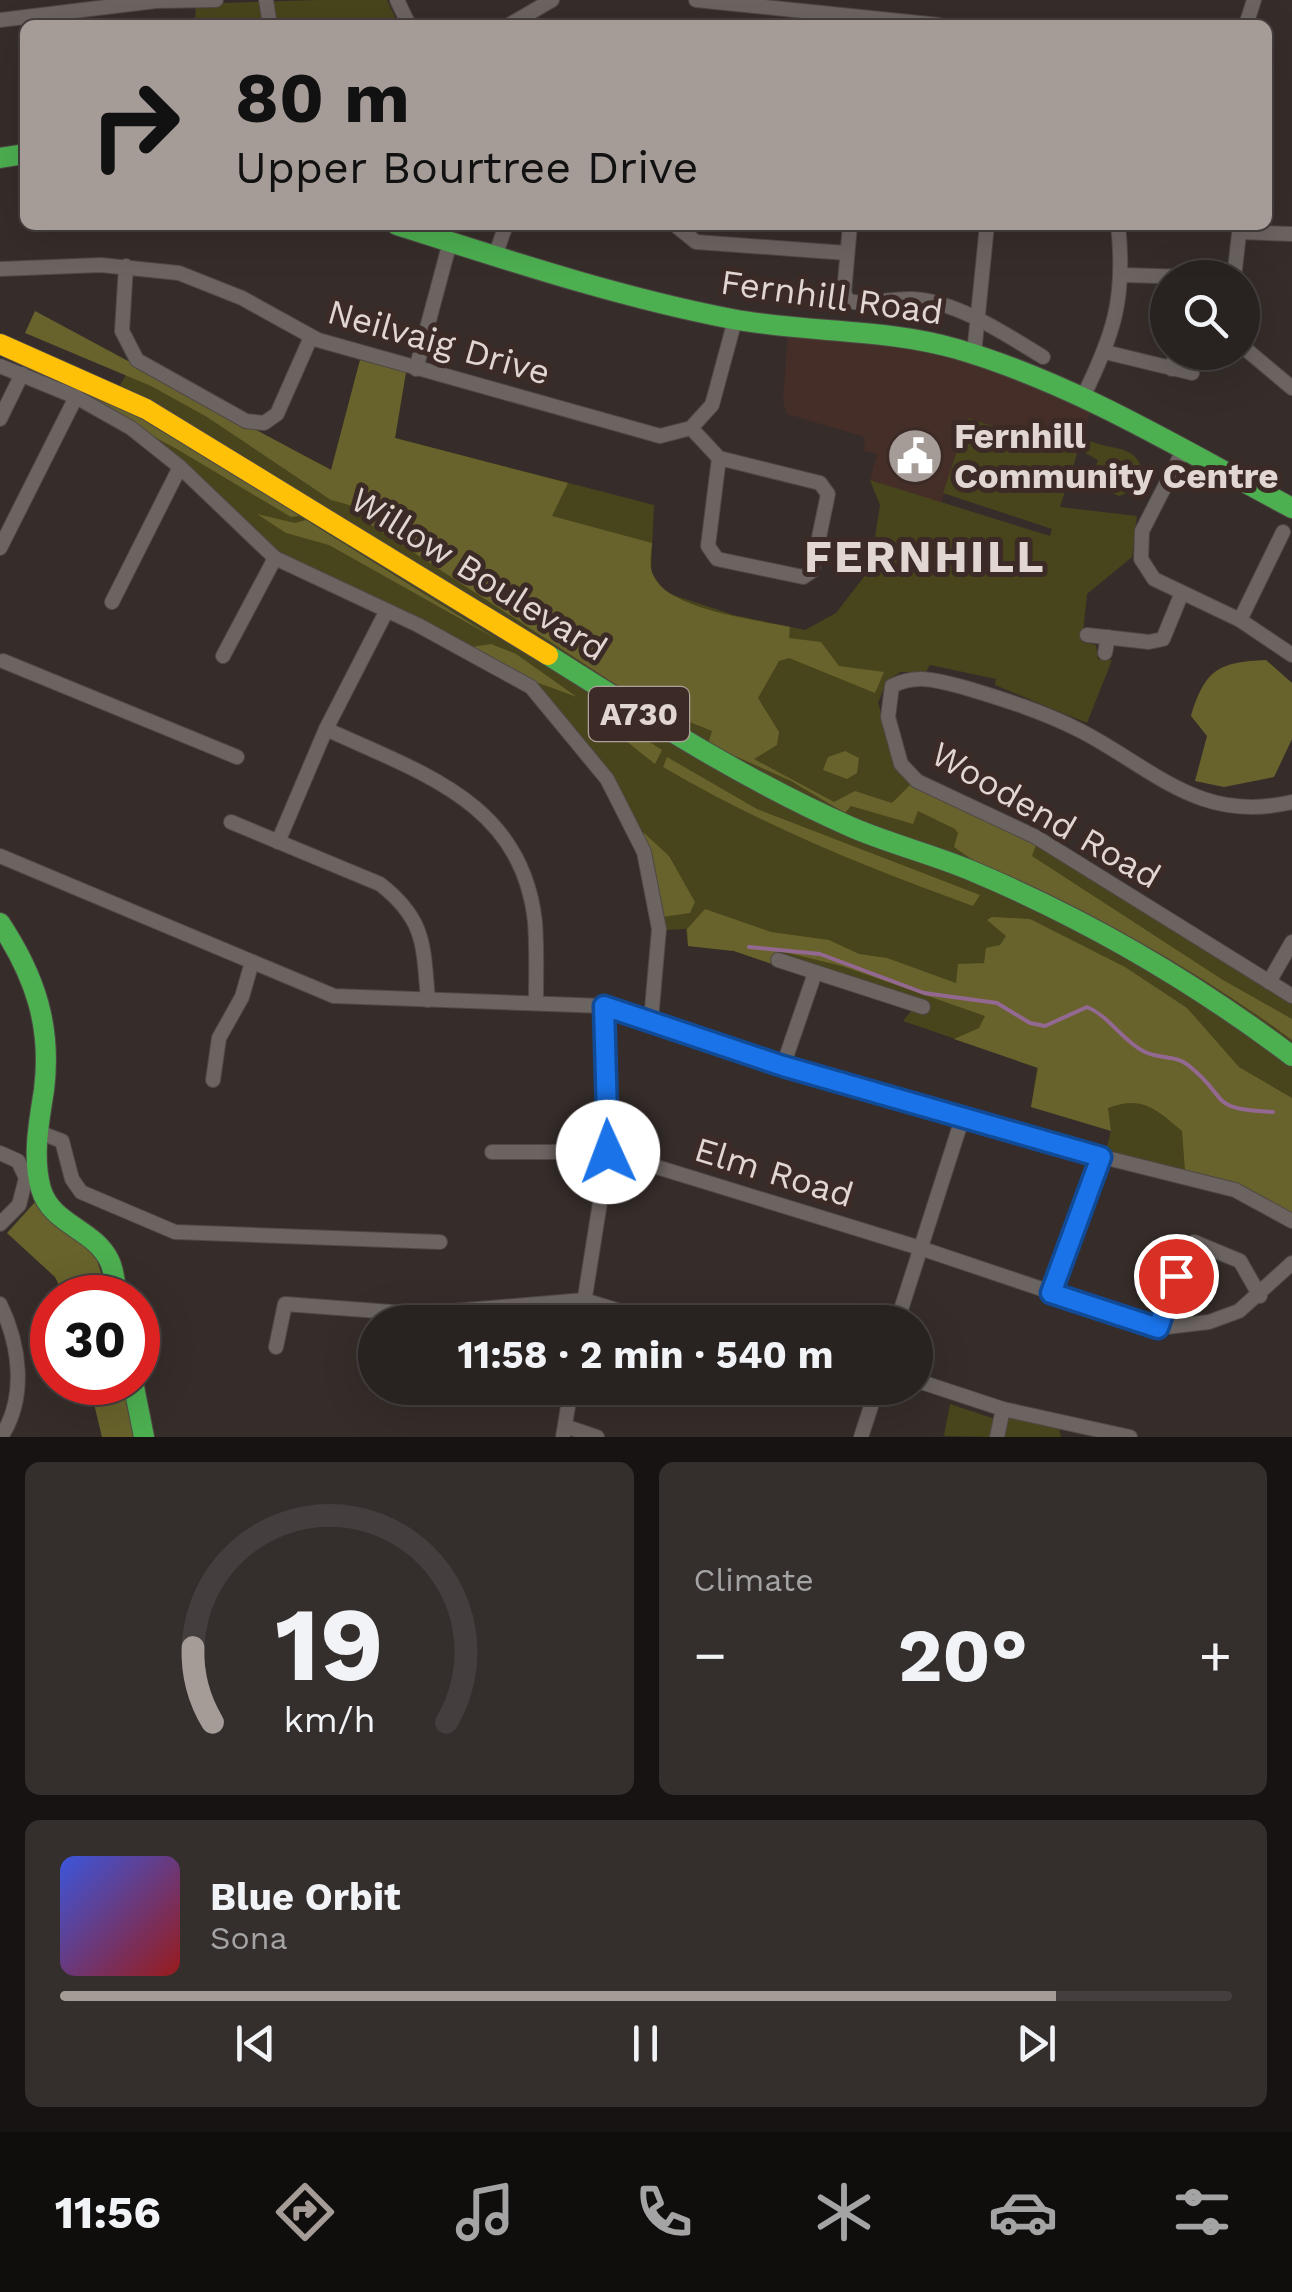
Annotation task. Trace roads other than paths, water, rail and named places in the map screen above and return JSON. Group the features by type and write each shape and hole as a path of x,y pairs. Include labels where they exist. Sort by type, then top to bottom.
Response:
{"main road":[{"name":"Fernhill Road","path":"413,230 494,256 735,320 909,338 974,354 1082,399 1292,508"},
{"name":"Willow Boulevard","path":"0,344 146,409 212,446 726,766 853,828 986,877 1090,924 1228,1008 1292,1056"},
{"path":"0,923 33,978 44,1018 47,1057 36,1163 46,1206 94,1240 110,1261 113,1275"},
{"path":"138,1405 144,1437"}],"street":[{"path":"0,20 156,1 216,0"},
{"path":"518,20 552,0"},
{"path":"696,0 852,8 913,20"},
{"path":"494,256 504,230"},
{"path":"681,230 696,242 847,253"},
{"path":"849,230 844,294 848,302 913,299 978,320 1042,357"},
{"path":"974,354 987,230"},
{"path":"1082,399 1119,315 1124,275 1119,230"},
{"path":"1236,260 1240,230"},
{"path":"1257,230 1292,234"},
{"path":"416,368 450,242"},
{"path":"126,266 122,331 137,360 246,422 264,423 277,414 310,337"},
{"name":"Neilvaig Drive","path":"0,269 126,266 178,273 211,284 310,337 660,436 691,428"},
{"path":"1124,275 1150,276"},
{"path":"719,458 708,546 717,559 803,577 812,571 828,494 820,483 719,458 691,428 712,406 735,320"},
{"path":"1105,352 1150,363"},
{"path":"1260,361 1292,388"},
{"path":"0,366 76,397 131,428 180,466 274,558 496,665 531,687 606,779 644,852 658,928 651,1020"},
{"path":"1177,370 1192,373"},
{"path":"0,419 22,374"},
{"path":"0,548 76,397"},
{"path":"1183,451 1142,530 1141,559 1154,579 1240,620 1292,655"},
{"path":"112,602 180,466"},
{"path":"1240,620 1284,532"},
{"path":"223,656 274,558"},
{"path":"1087,635 1107,645 1163,638 1181,595"},
{"path":"278,842 326,729 386,612"},
{"path":"1,663 237,758"},
{"name":"Woodend Road","path":"1292,802 1224,806 1162,784 1084,733 1028,706 933,679 909,677 892,686 887,702 901,764 917,782 1036,838 1292,996"},
{"path":"326,729 450,786 508,840 526,882 534,921 536,1000"},
{"path":"231,822 380,884 401,900 414,914 422,938 428,1000"},
{"path":"0,856 334,996 536,1000 604,1006 783,1066 1101,1157 1235,1190 1292,1221"},
{"path":"1269,982 1292,942"},
{"path":"778,960 923,1007"},
{"path":"213,1080 219,1038 242,997 252,962"},
{"path":"783,1066 815,972"},
{"path":"583,1305 608,1152 604,1006"},
{"path":"902,1305 963,1116"},
{"path":"38,1132 62,1141 72,1178 81,1192 175,1232 440,1242"},
{"name":"Elm Road","path":"492,1152 608,1152 920,1248 1158,1328"},
{"path":"0,1154 18,1162 26,1178 19,1204 0,1224"},
{"path":"1051,1293 1101,1157"},
{"path":"1260,1296 1240,1261 1194,1242 1186,1249 1158,1328 1209,1322 1239,1311 1260,1296 1292,1263"},
{"path":"276,1347 285,1304 418,1314 584,1300 600,1305"},
{"path":"0,1304 13,1334 19,1376 10,1423 1,1437"},
{"path":"933,1386 1003,1409 1130,1437"},
{"path":"568,1405 564,1432 597,1437"},
{"path":"861,1437 871,1405"},
{"path":"997,1437 1003,1409"}],"waterway":[{"path":"749,947 820,954 924,993 997,1003 1030,1023 1045,1026 1087,1007 1143,1051 1188,1065 1228,1105 1273,1112"}],"place":[{"name":"Fernhill Community Centre","path":"915,456"}],"district":[{"name":"FERNHILL","path":"925,556"}]}
